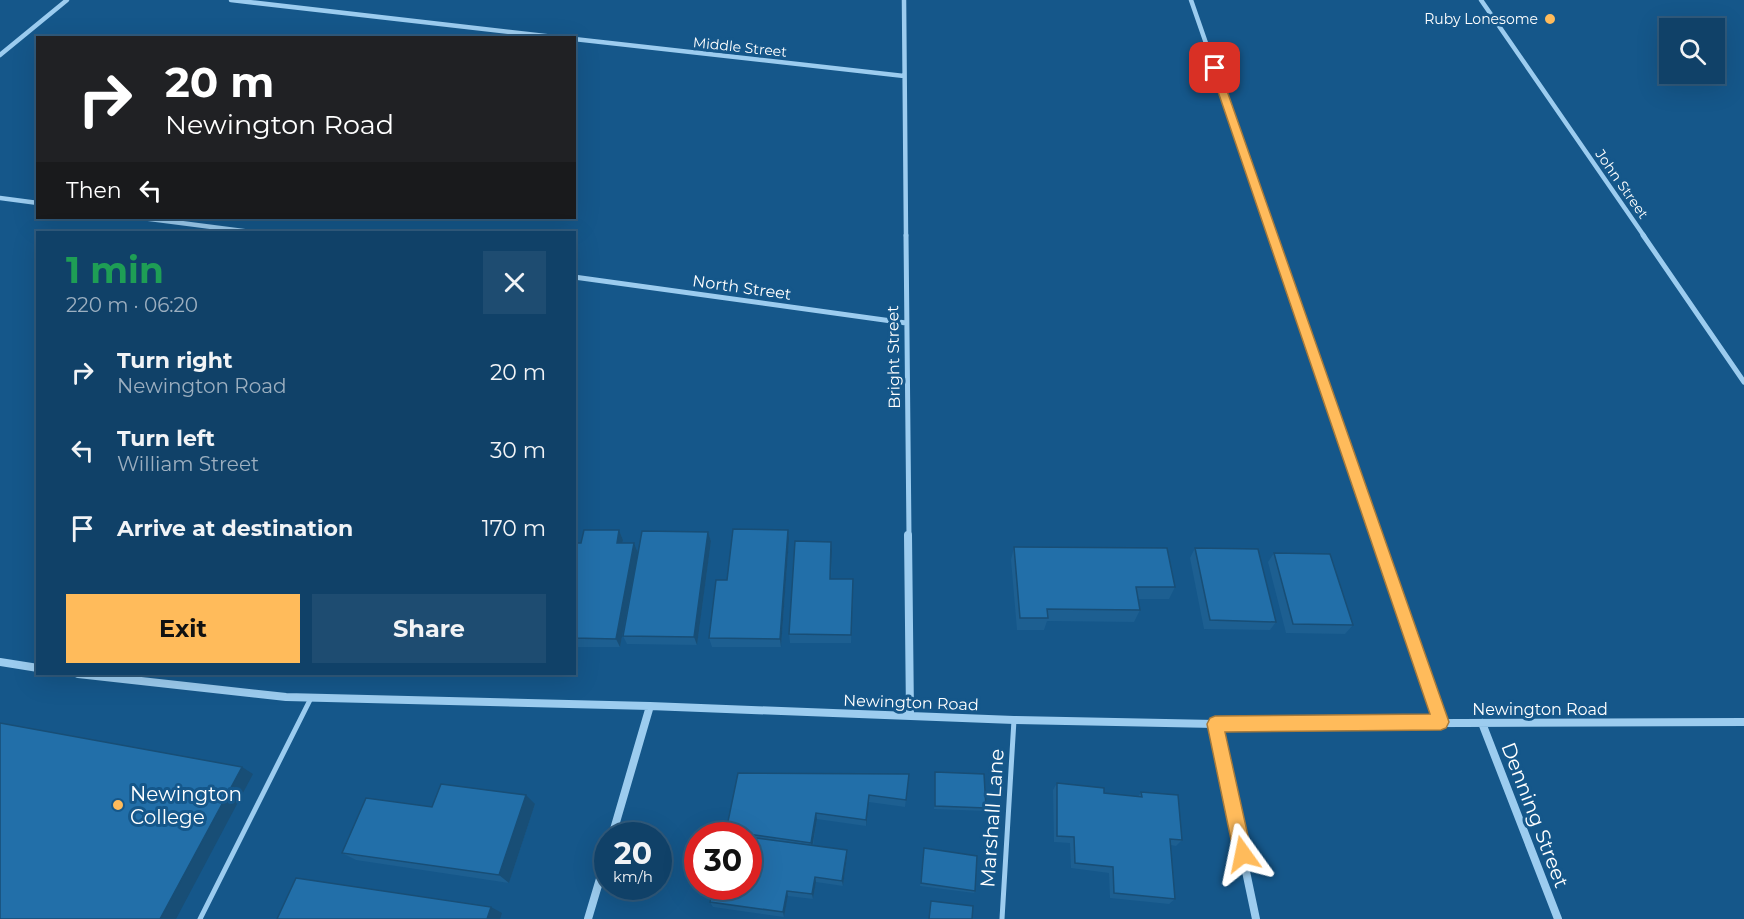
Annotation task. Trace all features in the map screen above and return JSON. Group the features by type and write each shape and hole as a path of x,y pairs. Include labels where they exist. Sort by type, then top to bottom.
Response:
{"street":[{"path":"0,55 67,0"},
{"path":"231,0 546,36"},
{"name":"Bright Street","path":"904,0 910,715"},
{"path":"1191,0 1441,722"},
{"name":"John Street","path":"1481,0 1744,382"},
{"name":"Middle Street","path":"576,39 904,76"},
{"path":"0,198 36,203"},
{"path":"150,219 243,231"},
{"name":"North Street","path":"576,277 906,323"},
{"path":"0,662 36,668"},
{"name":"Newington Road","path":"88,675 311,698 650,706 1014,720 1215,724 1744,722"},
{"path":"616,822 650,706"},
{"name":"Denning Street","path":"1482,723 1558,919"},
{"path":"1215,724 1256,919"},
{"path":"588,919 594,899"}],"lane":[{"path":"200,919 311,698"},
{"name":"Marshall Lane","path":"1002,919 1014,720"}],"building":[{"path":"733,529 788,530 780,639 709,638 716,580 727,580"},
{"path":"584,530 619,530 617,543 634,543 616,639 576,638 576,543 581,543"},
{"path":"642,531 708,532 694,637 623,636"},
{"path":"795,541 831,542 830,579 853,579 851,635 789,634"},
{"path":"1014,547 1167,548 1175,587 1136,587 1140,610 1047,609 1048,618 1020,618"},
{"path":"1195,548 1258,549 1276,622 1210,620"},
{"path":"1274,553 1330,554 1353,625 1293,624"},
{"name":"Newington College","path":"0,723 242,767 160,919 0,919"},
{"path":"935,772 984,774 986,808 935,806"},
{"path":"738,773 909,774 906,800 869,795 866,820 816,813 811,843 762,836 762,822 728,822"},
{"path":"1057,783 1104,788 1104,793 1142,797 1141,792 1178,795 1182,840 1170,839 1175,899 1114,893 1113,867 1075,863 1074,837 1057,836"},
{"path":"441,784 526,795 499,875 342,853 366,798 432,807"},
{"path":"762,839 847,850 842,881 815,877 812,894 787,891 783,912 710,902 710,900 762,900"},
{"path":"924,848 977,856 975,891 921,883"},
{"path":"296,878 491,907 487,919 277,919"},
{"path":"931,901 973,906 972,919 929,919"}],"place":[{"name":"Ruby Lonesome","path":"1550,19"},
{"name":"Newington College","path":"118,805"}],"route":[{"path":"1215,68 1441,722 1215,724 1243,854"}]}
